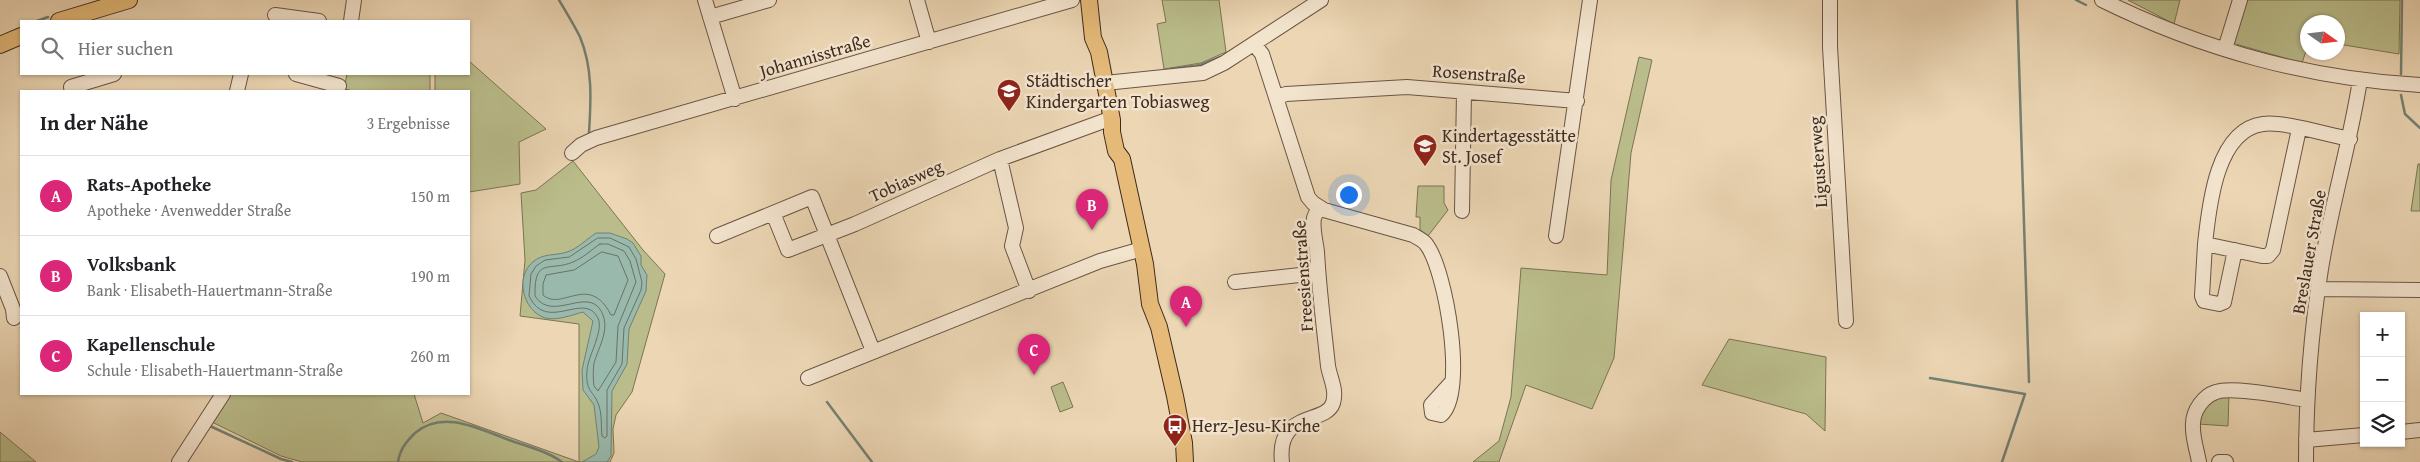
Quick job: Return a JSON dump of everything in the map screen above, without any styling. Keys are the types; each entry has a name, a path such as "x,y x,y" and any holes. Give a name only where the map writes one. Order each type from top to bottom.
{"main road":[{"path":"62,20 129,0"},
{"path":"1089,0 1101,45 1099,52 1116,151 1122,159 1144,257 1148,294 1159,327 1185,458"},
{"path":"0,45 20,36"}],"street":[{"path":"351,20 354,0"},
{"path":"705,0 735,98"},
{"path":"710,17 769,0"},
{"path":"917,0 929,42"},
{"name":"Johannisstraße","path":"572,153 581,145 596,138 1072,0"},
{"path":"1105,83 1202,73 1224,63 1322,0"},
{"path":"1556,236 1577,101 1590,0"},
{"name":"Ligusterweg","path":"1830,0 1830,47 1846,321"},
{"path":"2102,0 2150,23 2225,49 2300,70 2360,80 2420,85"},
{"path":"2225,49 2240,0"},
{"path":"275,15 312,20"},
{"name":"Freesienstraße","path":"1254,44 1262,54 1308,197 1319,208 1314,218 1318,272 1329,369 1334,383 1333,403 1329,411 1298,422 1286,434 1282,445 1282,462"},
{"path":"71,89 111,75"},
{"path":"237,90 241,75"},
{"path":"300,75 339,84"},
{"name":"Breslauer Straße","path":"2306,462 2308,400 2321,269 2350,139 2360,80"},
{"name":"Rosenstraße","path":"1277,97 1286,94 1407,87 1577,101"},
{"path":"1462,211 1464,92"},
{"name":"Tobiasweg","path":"773,213 788,250 827,235 1000,159 1112,119"},
{"path":"2235,250 2224,302 2219,304 2204,300 2202,296 2205,244 2210,204 2220,167 2239,133 2263,124 2350,139"},
{"path":"2205,244 2262,256 2268,256 2273,250 2299,129"},
{"path":"1000,159 1016,228 1012,246 1029,290"},
{"path":"716,236 812,197 873,351"},
{"path":"1319,208 1413,236 1425,242 1432,254 1446,297 1452,327 1451,383"},
{"path":"808,378 1100,261 1144,257"},
{"path":"1235,282 1318,272"},
{"path":"0,276 13,309 12,318"},
{"path":"2319,289 2420,290"},
{"path":"2200,462 2193,431 2194,416 2201,403 2214,392 2230,390 2308,400"},
{"path":"179,462 222,395"},
{"path":"2405,432 2420,430"},
{"path":"2306,440 2360,435"},
{"path":"2219,462 2226,462"}],"green space":[{"path":"1162,0 1219,0 1226,52 1201,63 1164,69 1157,24 1166,22"},
{"path":"2128,0 2180,0 2174,24"},
{"path":"2245,0 2400,0 2399,54 2345,45 2345,15 2300,15 2300,60 2303,60 2302,63 2232,43"},
{"path":"1639,57 1652,60 1631,153 1614,358 1592,409 1526,385 1499,462 1473,462 1499,441 1511,397 1521,268 1607,275 1611,180"},
{"path":"470,62 546,129 519,142 520,184 470,192 470,90 435,90 435,75 470,75"},
{"path":"347,75 430,75 430,90 344,89"},
{"path":"573,161 643,250 665,274 632,392 616,415 613,429 614,453 610,462 579,462 579,324 520,316 525,260 521,193 536,190"},
{"path":"2418,164 2420,164 2420,211 2411,211"},
{"path":"1418,186 1444,186 1444,203 1448,210 1428,236 1420,230 1420,217 1416,217"},
{"path":"1729,339 1826,357 1825,431 1806,414 1702,385"},
{"path":"1063,382 1073,407 1060,412 1051,387"},
{"path":"2229,394 2228,426 2198,424 2208,402"},
{"path":"230,395 414,395 423,423 441,413 579,462 302,462 281,456 212,422"},
{"path":"0,432 36,462 0,462"}],"water":[{"path":"596,233 610,233 633,243 641,256 641,265 647,275 646,291 629,329 627,364 612,391 611,456 607,462 582,462 596,454 599,447 594,405 583,390 582,370 593,321 583,312 555,319 545,318 537,314 527,301 523,284 524,275 528,267 538,258 571,251"}],"waterway":[{"path":"559,0 580,37 587,61 590,97 589,133"},
{"path":"2017,0 2029,382"},
{"path":"2076,0 2086,5"},
{"path":"2401,74 2402,0"},
{"path":"40,20 48,17"},
{"path":"1171,69 1200,65 1220,57"},
{"path":"2401,95 2405,114 2420,128"},
{"path":"1930,378 2025,394"},
{"path":"2002,462 2025,394"},
{"path":"827,402 872,462"},
{"path":"398,462 404,446 415,433 437,422 461,423 543,452 562,462"},
{"path":"210,426 281,459 292,462"}],"place":[{"name":"Städtischer Kindergarten Tobiasweg","path":"1009,112"},
{"name":"Kindertagesstätte St. Josef","path":"1425,167"},
{"name":"Volksbank","path":"1092,230"},
{"name":"Rats-Apotheke","path":"1186,327"},
{"name":"Kapellenschule","path":"1034,375"},
{"name":"Herz-Jesu-Kirche","path":"1175,447"}]}
